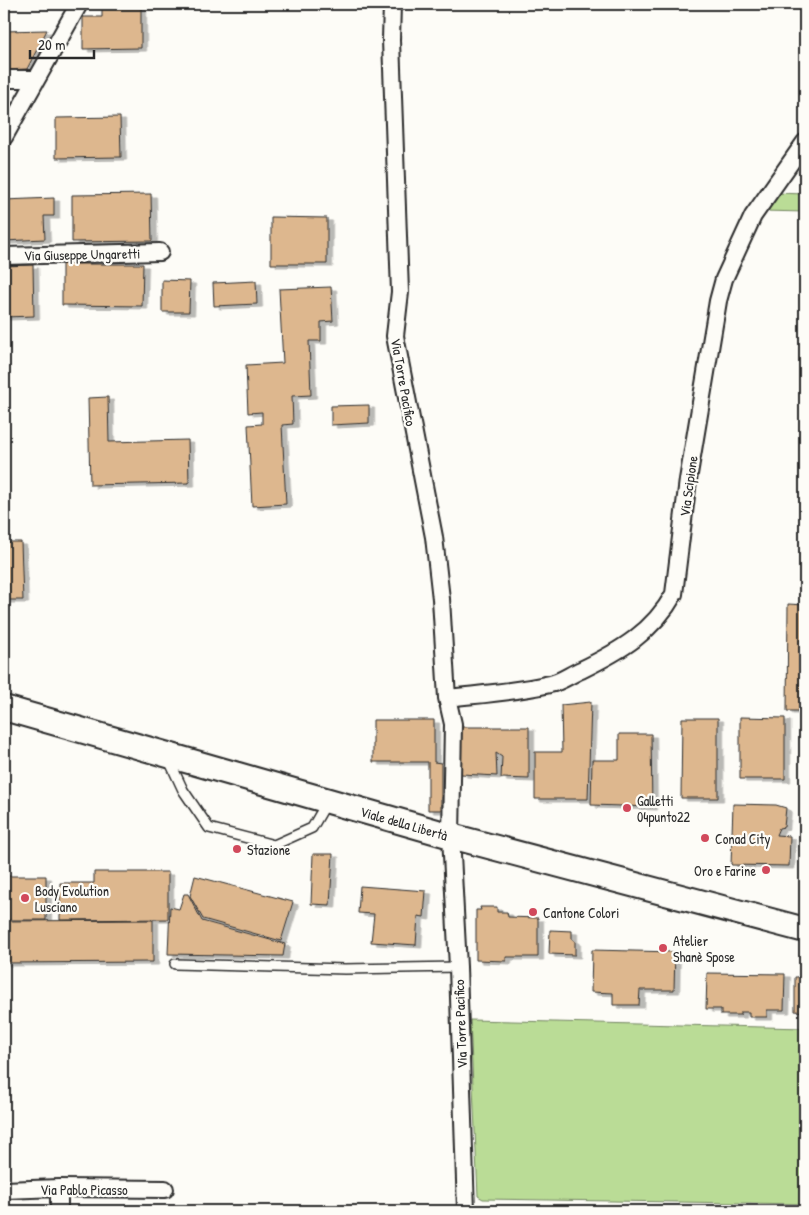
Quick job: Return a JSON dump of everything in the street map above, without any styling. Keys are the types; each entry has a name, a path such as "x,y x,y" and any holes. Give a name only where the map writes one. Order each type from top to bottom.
{"main road":[{"name":"Viale della Libertà","path":"4,708 451,836 805,930"}],"street":[{"path":"4,137 80,4"},
{"name":"Via Torre Pacifico","path":"392,4 400,292 395,336 434,536 441,600 447,698 453,724 451,836 458,967 466,1211"},
{"path":"4,79 36,79"},
{"name":"Via Scipione","path":"447,698 552,684 618,652 652,625 667,606 674,594 688,480 718,301 724,279 753,216 805,142"},
{"name":"Via Giuseppe Ungaretti","path":"4,256 160,252"},
{"path":"59,1211 60,1188"},
{"name":"Via Pablo Picasso","path":"4,1190 60,1188 165,1189"}],"lane":[{"path":"166,755 183,790 209,828 274,845 312,828 328,801"},
{"path":"175,964 345,969 458,967"}],"green space":[{"path":"776,193 805,194 805,212 763,211"},
{"path":"470,1020 805,1028 805,1204 483,1199 478,1196"},
{"path":"41,1207 44,1211 4,1211 4,1209"}],"building":[{"path":"102,4 141,4 141,48 83,49 83,17 102,17"},
{"path":"47,30 27,69 4,70 4,31"},
{"path":"120,117 121,157 56,158 56,118"},
{"path":"151,194 152,241 72,242 72,195"},
{"path":"54,198 54,216 44,216 45,239 4,241 4,200"},
{"path":"271,217 327,218 327,264 271,264"},
{"path":"62,264 143,264 142,306 62,305"},
{"path":"33,265 34,316 4,317 4,266"},
{"path":"162,280 190,281 189,312 162,312"},
{"path":"256,281 257,304 214,306 213,283"},
{"path":"331,287 333,321 321,322 321,341 309,341 311,395 292,396 293,424 282,425 286,504 252,506 248,425 262,424 262,412 248,413 246,365 283,363 279,289"},
{"path":"108,397 109,442 188,440 189,483 90,485 88,398"},
{"path":"369,405 369,423 331,425 331,406"},
{"path":"4,542 21,542 23,600 4,600"},
{"path":"788,604 805,605 805,711 787,711"},
{"path":"591,702 588,799 535,799 535,752 562,752 561,705"},
{"path":"740,717 785,718 785,779 740,779"},
{"path":"682,718 718,718 718,798 681,798"},
{"path":"373,720 434,720 434,762 441,763 441,810 428,810 428,762 373,762"},
{"path":"461,727 529,727 529,779 501,778 502,757 496,753 497,776 461,774"},
{"path":"619,734 651,734 652,807 591,805 592,760 619,760"},
{"path":"733,804 776,805 786,808 784,827 779,828 776,835 790,836 789,866 731,865"},
{"path":"313,854 333,854 330,905 311,904"},
{"path":"94,872 168,872 168,919 60,920 60,883 94,883"},
{"name":"Body Evolution Lusciano","path":"4,876 46,876 46,920 4,920"},
{"path":"195,876 293,902 281,941 203,919 190,896"},
{"path":"360,886 426,891 424,917 418,916 416,945 371,942 374,914 358,913"},
{"path":"184,894 188,894 202,921 285,944 283,956 168,954 170,907 179,909"},
{"path":"480,907 497,907 497,912 507,912 508,917 538,918 538,957 506,957 506,961 476,960 476,910 481,910"},
{"path":"153,920 153,962 4,963 4,921"},
{"path":"550,930 572,931 572,939 575,941 575,955 549,954"},
{"path":"592,950 675,952 674,990 640,990 639,1005 613,1005 613,993 591,992"},
{"path":"707,973 785,974 784,1010 767,1010 767,1017 749,1017 749,1012 741,1012 741,1015 721,1015 721,1009 706,1009"},
{"path":"795,977 805,977 805,1012 795,1011"}],"place":[{"name":"Galletti 04punto22","path":"627,808"},
{"name":"Conad City","path":"705,838"},
{"name":"Stazione","path":"237,849"},
{"name":"Oro e Farine","path":"766,870"},
{"name":"Body Evolution Lusciano","path":"25,898"},
{"name":"Cantone Colori","path":"533,912"},
{"name":"Atelier Shanè Spose","path":"663,948"}]}
